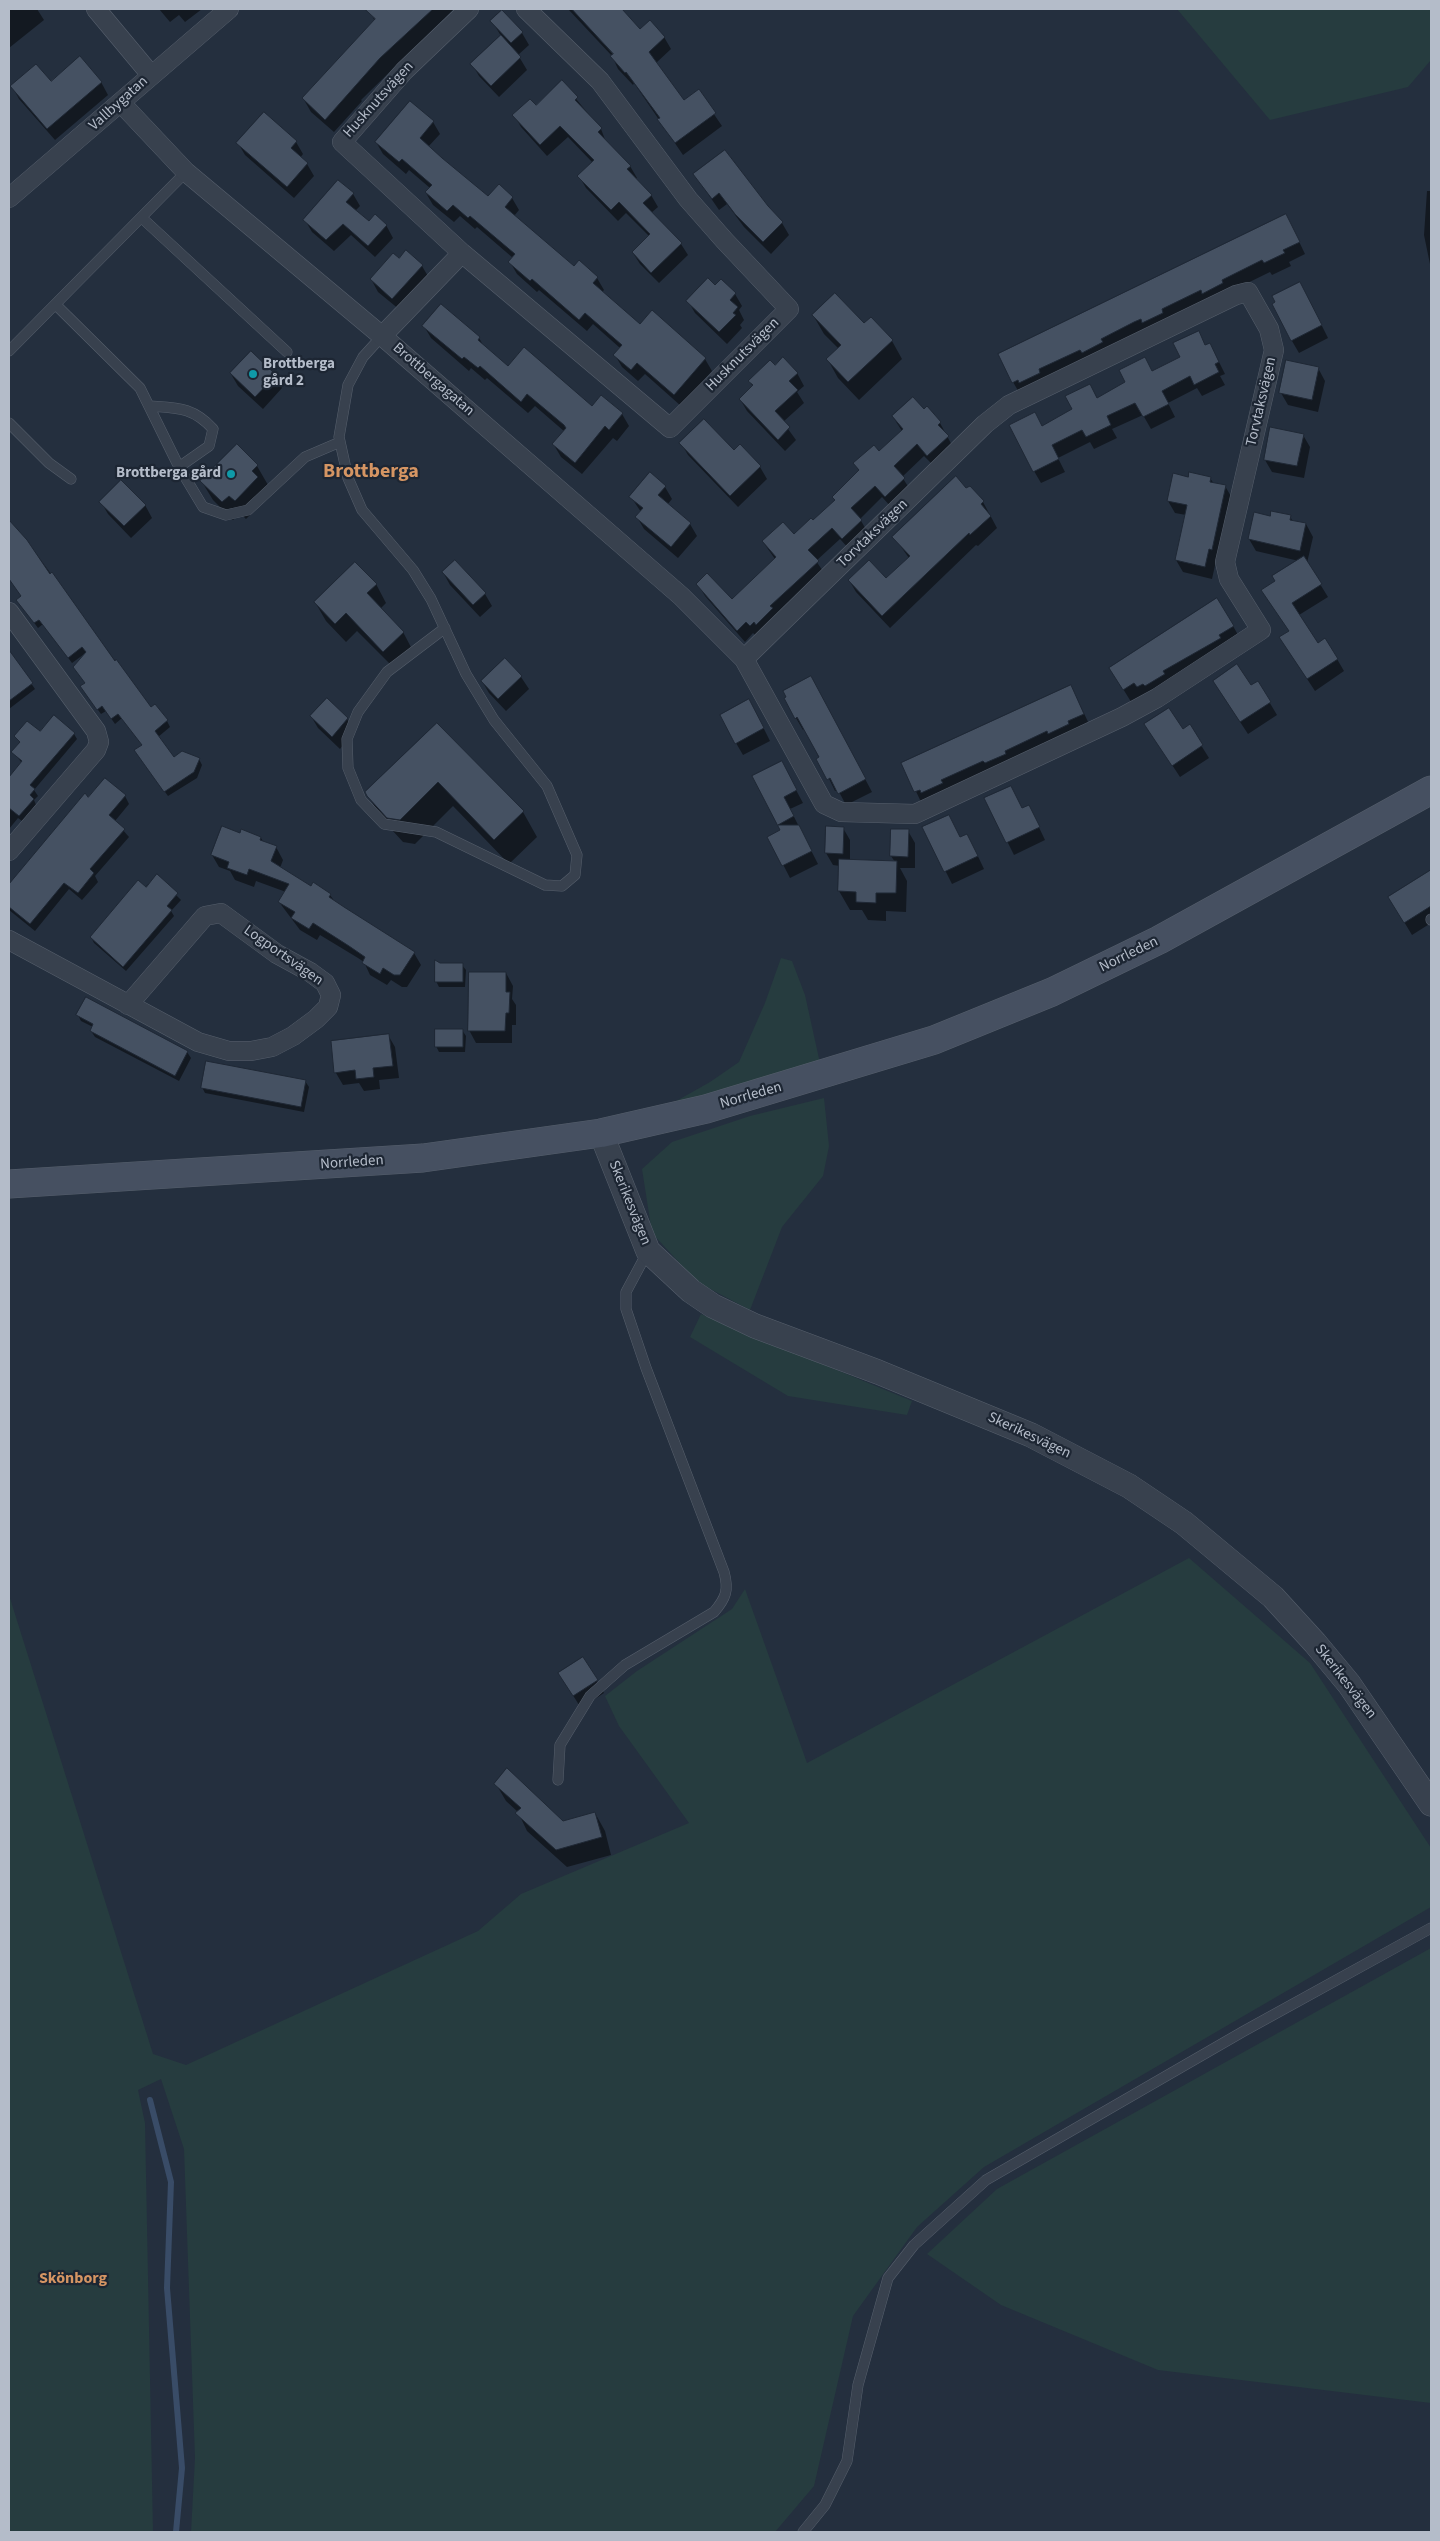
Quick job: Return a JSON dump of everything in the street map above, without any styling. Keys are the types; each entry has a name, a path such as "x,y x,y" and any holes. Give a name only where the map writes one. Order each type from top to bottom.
{"main road":[{"name":"Norrleden","path":"9,1184 422,1158 601,1133 706,1109 924,1043 977,1024 1052,992 1159,940 1431,790"}],"street":[{"path":"96,9 151,75"},
{"name":"Vallbygatan","path":"9,198 229,9"},
{"name":"Husknutsvägen","path":"469,9 404,71 342,142 462,253 670,428 789,309 688,199 600,82 526,9"},
{"name":"Brottbergagatan","path":"121,103 186,172 382,336 681,596 744,659"},
{"path":"382,336 462,253"},
{"name":"Torvtaksvägen","path":"1248,292 1269,329 1274,350 1225,562 1229,579 1261,630 1157,698 1122,717 915,814 841,812 824,804 744,659 985,424 1009,405 1236,295 1248,292"},
{"path":"9,612 96,731 99,742 96,750 9,851"},
{"name":"Logportsvägen","path":"9,940 128,1005 198,1042 229,1051 251,1051 272,1047 292,1036 328,1007 331,995 325,983 310,972 277,954 221,913 212,913 205,916 128,1005"},
{"name":"Skerikesvägen","path":"601,1133 648,1251 691,1291 712,1306 755,1326 878,1372 1031,1435 1130,1486 1184,1523 1273,1596 1315,1643 1349,1684 1431,1804"}],"lane":[{"path":"9,351 186,172"},
{"path":"142,218 287,352"},
{"path":"56,305 140,388 179,467 203,507 226,515 248,510 305,457 340,442"},
{"path":"382,336 363,357 348,385 340,425 340,442 348,478 362,510 413,570 431,599 445,628 466,674 494,720 547,786 577,855 575,875 562,886 546,884 436,832 384,824 361,800 348,768 347,739 358,712 387,672 445,628"},
{"path":"150,406 182,408 201,416 213,429 209,446 179,467"},
{"path":"9,423 49,463 72,480"},
{"path":"558,1780 560,1745 590,1696 625,1665 714,1612 724,1600 728,1587 724,1572 646,1368 626,1309 626,1292 648,1251"},
{"path":"803,2532 825,2505 847,2461 858,2385 888,2278 914,2245 986,2180 1244,2031 1431,1928"}],"green space":[{"path":"1177,9 1431,9 1431,60 1408,87 1270,120"},
{"path":"781,958 792,961 805,995 820,1063 671,1104 710,1082 739,1062 765,1003"},
{"path":"824,1098 829,1146 823,1176 782,1227 750,1310 697,1282 652,1233 642,1169 672,1142 750,1116"},
{"path":"701,1314 912,1401 907,1415 788,1396 690,1337"},
{"path":"1189,1558 1310,1663 1431,1848 1431,1907 984,2167 917,2227 853,2316 814,2486 775,2532 191,2532 195,2458 184,2149 161,2079 138,2090 145,2123 153,2532 9,2532 9,1595 153,2054 186,2065 478,1931 521,1894 689,1823 619,1726 605,1696 637,1671 732,1609 745,1589 807,1763"},
{"path":"1431,1948 1431,2403 1158,2370 1001,2305 927,2254 997,2189"}],"building":[{"path":"365,9 433,9 380,58 325,120 302,98 375,19"},
{"path":"572,9 622,9 640,29 650,20 665,37 649,52 684,100 699,89 716,113 675,143 657,119 660,118 626,72 610,56 613,54"},
{"path":"502,10 523,32 511,43 490,21"},
{"path":"501,35 521,57 491,86 470,64"},
{"path":"80,56 102,82 47,129 10,86 36,64 51,81"},
{"path":"562,80 578,97 575,100 602,128 598,132 631,166 627,169 652,195 643,203 682,243 651,273 632,252 650,234 619,202 611,210 577,176 594,160 560,126 540,145 512,115 530,99 536,105"},
{"path":"410,101 434,121 420,138 442,158 488,196 499,184 513,197 505,207 574,266 579,260 598,277 593,283 640,324 652,310 706,358 674,395 637,363 631,370 613,355 622,345 585,313 579,320 532,279 530,281 508,262 515,254 470,216 468,218 453,205 447,211 425,192 432,185 402,159 399,162 375,142"},
{"path":"264,112 297,141 291,148 308,163 287,187 236,143"},
{"path":"725,150 768,206 783,222 763,242 735,214 719,193 712,199 693,174"},
{"path":"338,180 354,193 346,202 369,221 375,214 387,225 368,246 343,224 326,240 303,220"},
{"path":"1286,214 1300,242 1283,250 1285,253 1264,263 1262,260 1222,280 1223,283 1202,294 1201,290 1162,309 1163,313 1142,323 1141,319 1101,339 1103,342 1082,353 1080,350 1039,369 1040,373 1019,383 1018,380 1012,383 998,354"},
{"path":"406,250 423,265 392,299 370,279 393,253 399,258"},
{"path":"708,278 715,285 721,279 736,293 730,300 738,307 733,313 736,315 719,332 686,301"},
{"path":"1300,282 1322,325 1291,341 1272,304 1275,302 1272,296"},
{"path":"835,293 864,323 871,317 893,340 848,382 826,359 841,345 812,315"},
{"path":"441,304 480,337 478,340 508,366 524,347 592,406 601,395 623,413 609,430 605,426 575,463 552,444 566,428 564,425 527,394 521,402 480,366 478,368 464,357 462,359 422,326"},
{"path":"1199,331 1205,345 1210,343 1219,362 1215,364 1219,372 1194,385 1190,376 1162,391 1169,404 1143,417 1135,403 1107,416 1111,425 1086,437 1082,430 1052,445 1059,459 1033,472 1009,425 1035,412 1042,426 1072,409 1065,396 1090,384 1097,398 1125,382 1119,370 1145,357 1152,371 1180,357 1173,343"},
{"name":"Brottberga gård 2","path":"251,351 276,375 255,397 230,373"},
{"path":"783,357 798,373 789,381 798,390 775,411 790,427 778,440 739,399 753,385 748,381 770,360 775,365"},
{"path":"1286,360 1319,367 1312,400 1279,393"},
{"path":"913,397 924,409 927,406 941,422 938,425 949,436 927,456 917,444 894,466 905,478 885,497 875,486 851,508 862,520 842,539 832,528 808,550 819,561 770,606 773,608 756,625 754,622 750,626 746,622 737,631 696,584 707,573 732,599 776,557 762,541 783,522 794,534 835,500 832,497 859,470 853,463 874,445 879,451 903,429 892,416"},
{"path":"704,419 734,450 740,444 761,466 730,496 679,443"},
{"path":"1270,427 1304,434 1297,466 1264,460"},
{"name":"Brottberga gård","path":"237,444 258,465 252,471 258,477 235,501 229,496 222,502 200,481"},
{"path":"650,472 666,486 658,495 691,523 671,547 635,517 643,508 629,497"},
{"path":"1189,472 1211,477 1210,482 1226,485 1212,550 1209,549 1205,567 1175,560 1187,505 1167,501 1173,473 1188,477"},
{"path":"956,476 966,488 970,486 984,501 981,504 991,516 970,535 969,533 882,616 848,580 869,560 886,578 910,556 892,537"},
{"path":"121,480 146,505 124,526 99,502"},
{"path":"1271,511 1291,515 1290,520 1306,523 1300,551 1248,539 1254,512 1270,516"},
{"path":"9,520 27,540 50,574 52,572 115,661 116,659 151,707 155,704 168,720 155,731 174,757 182,751 200,758 194,772 164,792 134,750 142,745 118,714 111,719 102,706 97,710 80,686 85,683 73,667 86,652 82,647 68,658 39,620 34,623 16,600 21,596 9,579"},
{"path":"1304,556 1322,584 1292,603 1318,643 1325,638 1338,659 1307,679 1279,637 1289,631 1261,590 1275,581 1272,576"},
{"path":"455,560 486,593 473,605 442,572"},
{"path":"355,562 377,584 367,593 404,632 383,652 346,613 335,624 314,602"},
{"path":"1217,598 1234,626 1219,635 1221,638 1163,671 1165,674 1145,686 1143,684 1137,687 1134,683 1123,690 1109,668"},
{"path":"9,650 33,683 9,701"},
{"path":"505,658 522,676 498,699 481,681"},
{"path":"1237,664 1251,685 1258,681 1271,702 1240,722 1213,681"},
{"path":"811,676 866,779 838,794 830,778 827,780 816,759 819,757 784,698 786,697 783,691"},
{"path":"1071,685 1084,714 1068,721 1069,724 1048,734 1047,731 1005,751 1006,754 985,763 983,761 941,780 943,783 921,793 920,790 914,792 901,763"},
{"path":"327,698 348,718 332,737 310,716"},
{"path":"749,699 764,728 735,744 720,715"},
{"path":"1169,708 1183,729 1190,724 1203,745 1172,766 1144,724"},
{"path":"54,715 75,733 30,785 35,789 30,795 34,799 19,816 9,808 9,777 22,761 11,752 20,742 14,736 27,721 40,731"},
{"path":"437,723 524,811 494,840 438,782 400,820 387,818 365,792"},
{"path":"782,761 797,790 784,797 794,816 778,825 799,825 812,851 782,866 767,837 780,830 752,776"},
{"path":"105,778 126,795 109,815 125,829 90,869 94,873 78,893 64,883 30,924 9,907 9,884 85,793 88,797"},
{"path":"1011,786 1022,808 1029,805 1040,827 1006,843 984,798"},
{"path":"949,815 960,837 967,834 978,856 944,872 922,827"},
{"path":"222,826 240,833 241,829 261,837 260,840 277,846 271,861 311,886 313,882 331,894 329,897 415,952 400,975 394,975 383,968 380,974 362,963 365,957 313,923 309,929 291,918 295,912 278,902 289,884 249,869 247,875 227,868 229,862 211,855"},
{"path":"826,826 844,827 843,854 825,853"},
{"path":"891,829 909,829 908,857 890,856"},
{"path":"839,859 897,861 896,893 876,893 876,903 856,902 856,892 838,891"},
{"path":"1431,870 1431,906 1404,923 1388,897"},
{"path":"157,874 178,893 167,906 172,910 123,967 90,937 138,880 146,887"},
{"path":"435,960 440,963 463,963 463,982 435,982"},
{"path":"469,972 506,972 506,992 510,992 509,1013 506,1013 505,1031 468,1031"},
{"path":"86,997 188,1051 175,1076 90,1031 93,1024 76,1015"},
{"path":"435,1029 463,1029 463,1047 435,1047"},
{"path":"389,1034 393,1066 373,1068 374,1077 356,1079 355,1070 334,1073 331,1041"},
{"path":"206,1061 306,1080 301,1107 201,1088"},
{"path":"583,1657 598,1680 573,1696 558,1673"},
{"path":"507,1768 563,1821 595,1812 602,1837 556,1850 515,1813 521,1808 494,1784"}],"waterway":[{"path":"150,2100 171,2182 167,2288 182,2468 176,2532"}],"place":[{"name":"Brottberga gård 2","path":"253,374"},
{"name":"Brottberga gård","path":"231,474"}],"district":[{"name":"Brottberga","path":"371,473"},
{"name":"Skönborg","path":"73,2279"}]}
